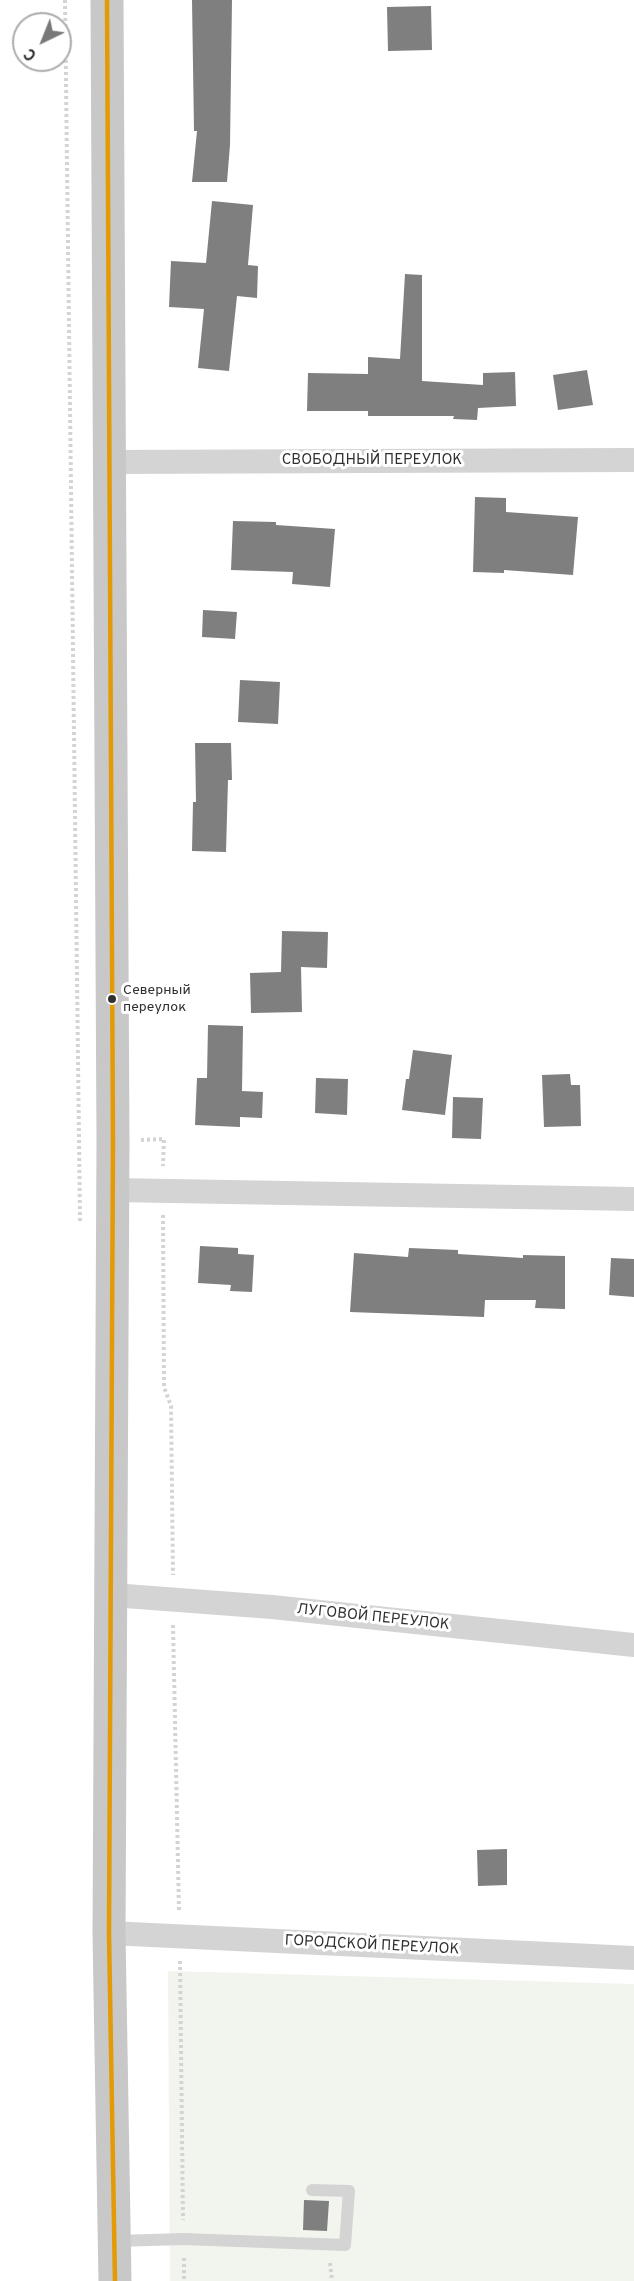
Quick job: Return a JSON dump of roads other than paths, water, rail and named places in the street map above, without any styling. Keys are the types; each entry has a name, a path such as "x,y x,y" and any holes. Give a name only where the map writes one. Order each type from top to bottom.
{"main road":[{"path":"107,0 113,1190 109,1933 115,2281"}],"street":[{"name":"СВОБОДНЫЙ ПЕРЕУЛОК","path":"111,462 634,460"},
{"path":"113,1190 634,1199"},
{"name":"ЛУГОВОЙ ПЕРЕУЛОК","path":"112,1596 272,1607 634,1645"},
{"name":"ГОРОДСКОЙ ПЕРЕУЛОК","path":"109,1933 634,1958"}],"lane":[{"path":"115,2241 184,2238 345,2245 349,2191 312,2190"}],"place":[{"name":"Северный переулок","path":"112,999"}]}
